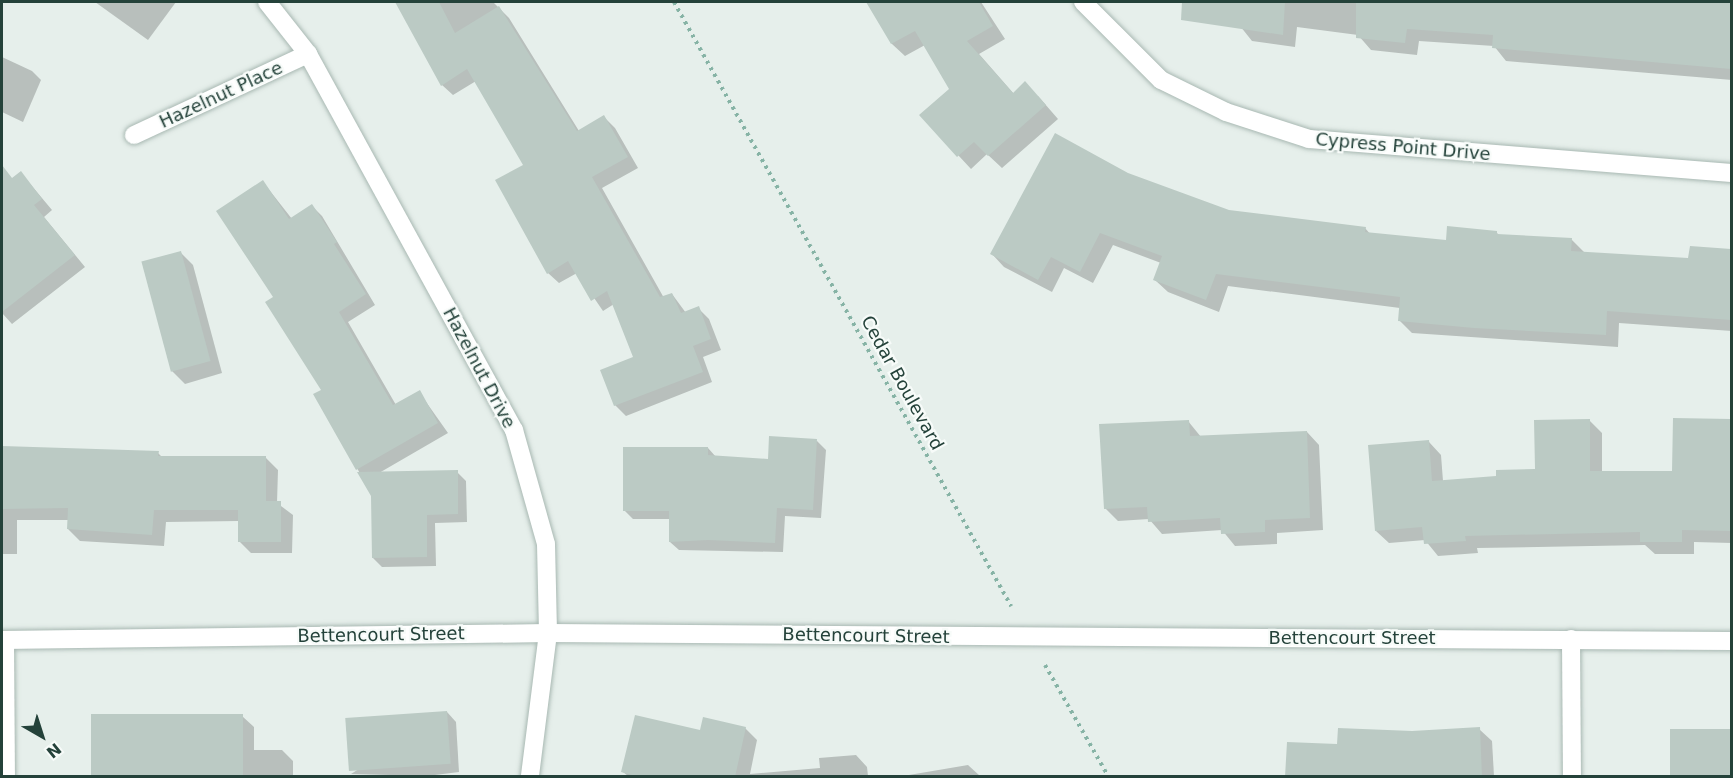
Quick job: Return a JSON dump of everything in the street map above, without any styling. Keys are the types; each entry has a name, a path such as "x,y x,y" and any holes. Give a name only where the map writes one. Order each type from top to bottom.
{"street":[{"name":"Hazelnut Drive","path":"267,2 308,54 514,430 546,544 548,633 530,777"},
{"name":"Cypress Point Drive","path":"1083,2 1161,80 1226,112 1308,139 1731,173"},
{"name":"Hazelnut Place","path":"134,135 308,54"},
{"name":"Bettencourt Street","path":"3,640 548,633 1731,641"},
{"path":"1571,639 1572,777"},
{"path":"3,640 6,777"}],"path":[{"name":"Cedar Boulevard","path":"674,2 1108,777"}],"building":[{"path":"395,2 439,2 455,33 499,6 577,131 604,115 628,157 592,177 660,297 672,293 681,313 699,306 711,339 693,346 703,372 614,406 600,370 633,357 607,291 591,301 568,261 547,274 495,180 523,165 467,69 441,86"},
{"path":"866,2 979,2 993,26 967,41 1013,93 1025,81 1046,105 988,156 974,142 957,157 919,115 949,89 915,31 891,44"},
{"path":"1182,2 1285,2 1283,35 1181,20"},
{"path":"1356,2 1731,2 1731,69 1492,48 1493,35 1407,29 1405,43 1356,38"},
{"path":"1055,133 1128,173 1229,210 1366,227 1365,232 1446,240 1447,226 1497,231 1497,234 1572,238 1571,251 1688,258 1690,246 1731,249 1731,320 1607,311 1606,335 1474,328 1398,321 1400,297 1216,274 1206,300 1153,280 1162,256 1100,233 1080,272 1051,257 1038,280 990,254"},
{"path":"2,165 12,178 21,171 42,199 34,205 75,255 2,312"},
{"path":"263,180 289,219 312,204 337,242 334,244 366,294 339,312 393,405 420,390 438,423 356,470 313,394 321,390 265,302 273,297 216,211"},
{"path":"181,251 211,361 171,372 141,262"},
{"path":"1673,418 1731,419 1730,531 1682,530 1682,542 1640,542 1640,532 1465,536 1466,541 1424,544 1422,527 1375,531 1368,445 1429,440 1432,481 1496,476 1496,470 1535,469 1534,420 1590,419 1590,471 1672,471"},
{"path":"1189,420 1190,436 1307,431 1310,518 1265,520 1265,532 1221,534 1220,518 1148,522 1147,507 1104,509 1099,424"},
{"path":"769,436 817,439 813,510 777,508 775,543 708,540 669,542 669,511 623,511 623,447 708,447 708,455 768,459"},
{"path":"2,446 159,451 158,456 266,456 266,501 281,501 281,542 238,542 238,510 154,510 152,535 67,529 68,508 2,509"},
{"path":"458,470 458,514 427,515 427,557 372,558 371,496 357,472"},
{"path":"447,711 451,764 349,771 345,718"},
{"path":"91,714 243,714 243,776 91,776"},
{"path":"635,715 700,730 703,717 746,727 735,777 639,777 621,772"},
{"path":"1480,727 1482,777 1285,777 1287,742 1337,744 1338,728 1412,731"},
{"path":"1670,729 1731,729 1731,776 1670,776"}]}
